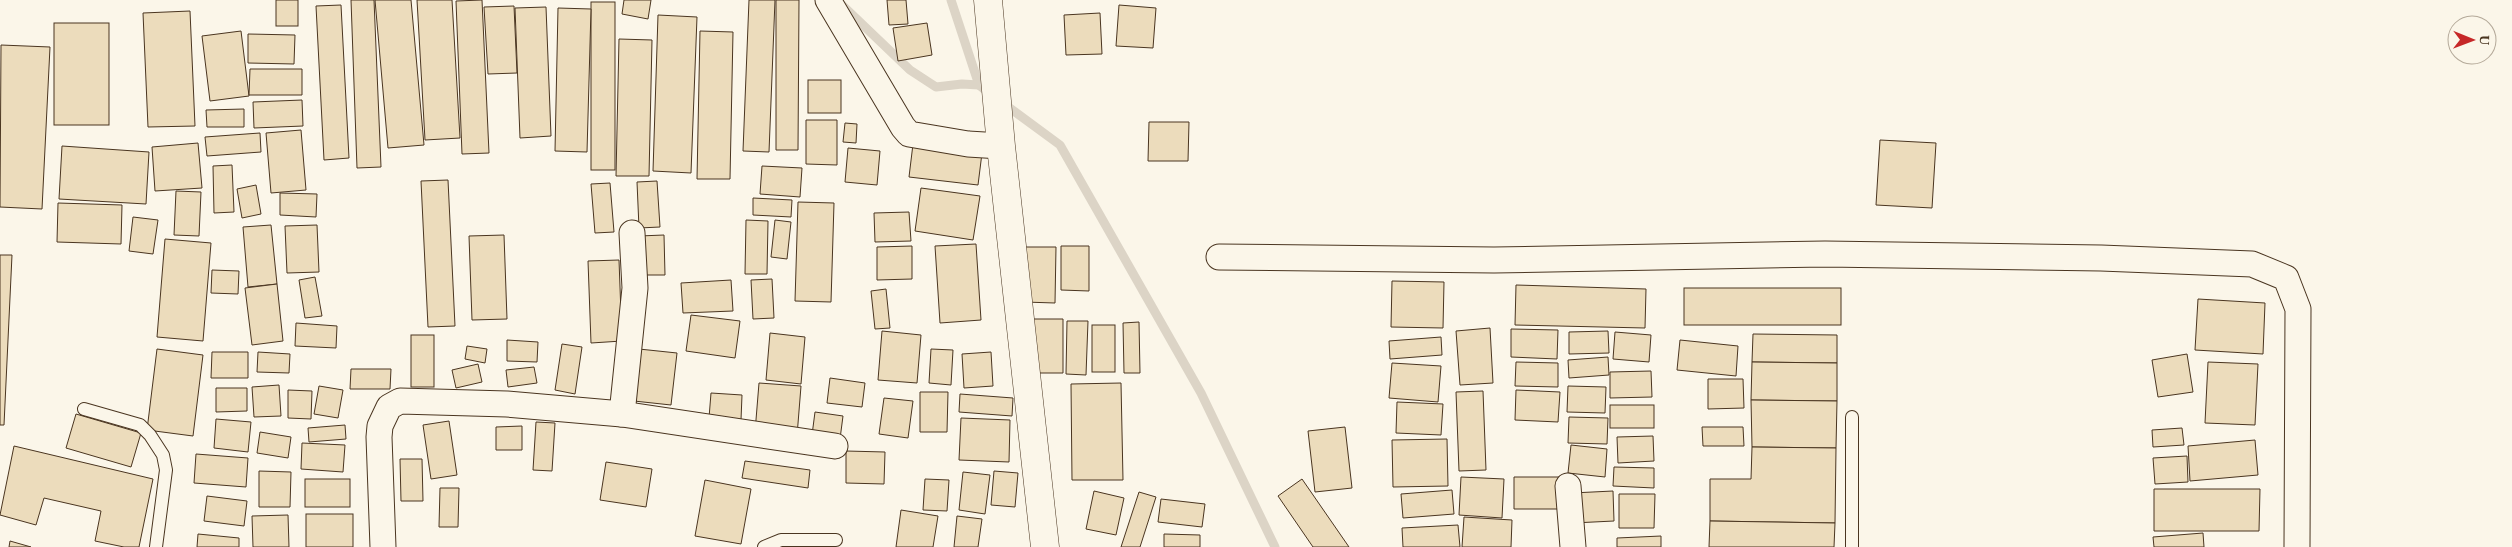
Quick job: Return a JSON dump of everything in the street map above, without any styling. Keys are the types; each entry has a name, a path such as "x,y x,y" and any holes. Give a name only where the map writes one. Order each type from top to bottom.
{"street":[{"path":"828,0 903,127 909,134 968,144 1001,146"},
{"path":"988,0 1001,146 1045,547"},
{"path":"622,414 635,288 632,233"},
{"path":"1219,257 1494,260 1825,254 2101,258 2252,264 2286,278 2298,310 2297,547"},
{"path":"383,547 380,426 389,407 400,401 507,404 622,414 835,446"},
{"path":"1568,486 1573,547"}],"lane":[{"path":"84,409 140,425 150,435 164,455 166,470 156,547"},
{"path":"1852,417 1852,547"},
{"path":"764,547 780,540 836,540"}],"building":[{"path":"276,0 298,0 298,26 276,26"},
{"path":"351,0 374,0 381,167 357,168"},
{"path":"375,0 411,0 424,145 388,148"},
{"path":"417,0 452,0 460,138 425,140"},
{"path":"482,0 489,153 462,154 456,1"},
{"path":"624,0 651,0 648,19 622,14"},
{"path":"749,0 775,0 769,152 743,151"},
{"path":"776,0 799,0 798,150 776,150"},
{"path":"887,0 906,0 908,24 889,25"},
{"path":"591,2 615,2 615,170 591,170"},
{"path":"341,5 349,158 324,160 316,6"},
{"path":"1119,5 1156,8 1153,48 1116,46"},
{"path":"514,6 517,73 488,74 484,7"},
{"path":"546,7 551,136 520,138 515,8"},
{"path":"558,8 591,9 587,152 555,151"},
{"path":"190,11 195,126 148,127 143,13"},
{"path":"1100,13 1102,54 1066,55 1064,15"},
{"path":"658,15 697,17 691,173 653,171"},
{"path":"54,23 109,23 109,125 54,125"},
{"path":"927,23 932,55 898,61 893,28"},
{"path":"241,31 249,96 210,101 202,36"},
{"path":"700,31 733,32 730,179 697,179"},
{"path":"248,34 295,35 294,64 248,63"},
{"path":"619,39 652,40 649,176 616,176"},
{"path":"1,45 50,47 42,209 0,207"},
{"path":"250,69 302,69 302,95 249,95"},
{"path":"808,80 841,80 841,113 808,113"},
{"path":"302,100 303,126 254,128 253,102"},
{"path":"244,109 244,127 207,127 206,110"},
{"path":"806,120 837,120 837,165 806,164"},
{"path":"1149,122 1189,122 1188,161 1148,161"},
{"path":"845,123 857,124 856,143 843,142"},
{"path":"301,130 306,190 271,193 266,133"},
{"path":"260,133 261,152 207,156 205,137"},
{"path":"1880,140 1936,143 1932,208 1876,205"},
{"path":"198,143 202,188 155,191 152,147"},
{"path":"913,144 982,153 978,185 909,177"},
{"path":"62,146 149,152 146,204 59,199"},
{"path":"848,148 880,151 877,185 845,182"},
{"path":"232,165 234,212 214,213 213,166"},
{"path":"762,166 802,168 800,197 760,194"},
{"path":"448,180 455,326 428,327 421,181"},
{"path":"657,181 660,227 639,228 637,182"},
{"path":"610,183 614,232 595,233 591,184"},
{"path":"256,185 261,214 242,218 237,189"},
{"path":"921,188 980,196 973,240 915,231"},
{"path":"176,191 201,192 199,236 174,235"},
{"path":"280,193 317,194 316,217 280,215"},
{"path":"753,198 792,200 791,217 753,215"},
{"path":"798,202 834,203 831,302 795,301"},
{"path":"58,203 122,205 121,244 57,242"},
{"path":"909,212 911,241 875,242 874,213"},
{"path":"133,217 158,220 153,254 129,251"},
{"path":"746,220 768,221 767,274 745,274"},
{"path":"775,220 791,222 787,259 771,257"},
{"path":"271,225 277,284 248,287 243,227"},
{"path":"317,225 319,272 287,273 285,226"},
{"path":"504,235 507,319 472,320 469,236"},
{"path":"664,235 665,275 641,275 639,236"},
{"path":"165,239 211,243 203,341 157,337"},
{"path":"976,244 981,320 940,323 935,246"},
{"path":"912,246 912,279 877,280 877,247"},
{"path":"1061,246 1089,246 1089,291 1061,290"},
{"path":"1025,247 1056,247 1055,303 1024,302"},
{"path":"0,255 12,255 4,425 0,425"},
{"path":"619,260 622,341 591,343 588,261"},
{"path":"212,270 239,271 238,294 211,293"},
{"path":"315,277 322,316 305,318 299,280"},
{"path":"772,279 774,318 753,319 751,280"},
{"path":"731,280 733,311 683,313 681,283"},
{"path":"1392,281 1444,282 1443,328 1391,327"},
{"path":"277,284 283,341 252,345 245,288"},
{"path":"1516,285 1646,289 1645,328 1515,325"},
{"path":"1684,288 1841,288 1841,325 1684,325"},
{"path":"886,289 890,328 875,329 871,291"},
{"path":"2198,299 2265,303 2263,354 2195,350"},
{"path":"691,315 740,321 735,358 686,351"},
{"path":"1030,319 1063,319 1063,373 1029,373"},
{"path":"1067,321 1088,321 1086,375 1066,374"},
{"path":"1139,322 1140,373 1124,373 1123,323"},
{"path":"296,323 337,326 336,348 295,346"},
{"path":"1092,325 1115,325 1115,372 1092,372"},
{"path":"1490,328 1493,383 1460,385 1456,331"},
{"path":"1511,329 1558,330 1557,359 1511,357"},
{"path":"882,331 921,335 917,383 878,380"},
{"path":"1608,331 1609,353 1569,354 1569,332"},
{"path":"1615,332 1651,335 1649,362 1613,359"},
{"path":"770,333 805,337 801,384 766,380"},
{"path":"1753,334 1837,335 1837,363 1752,362"},
{"path":"411,335 434,335 434,387 411,387"},
{"path":"1441,337 1442,355 1390,359 1389,341"},
{"path":"507,340 538,342 537,362 507,361"},
{"path":"1680,340 1738,346 1736,376 1677,370"},
{"path":"562,344 582,347 575,394 555,390"},
{"path":"467,346 487,349 485,363 465,359"},
{"path":"157,349 203,355 193,436 147,430"},
{"path":"639,349 677,353 671,405 634,401"},
{"path":"931,349 953,350 951,385 929,383"},
{"path":"212,352 248,352 248,378 211,378"},
{"path":"258,352 290,354 289,373 257,372"},
{"path":"991,352 993,386 964,388 962,354"},
{"path":"2187,354 2193,392 2158,397 2152,360"},
{"path":"1608,357 1609,375 1569,378 1568,360"},
{"path":"1516,362 1558,363 1558,387 1515,386"},
{"path":"1752,362 1837,363 1837,401 1751,400"},
{"path":"2208,362 2258,364 2255,425 2205,423"},
{"path":"1392,363 1441,366 1438,402 1389,398"},
{"path":"478,364 482,382 456,388 452,370"},
{"path":"534,367 537,383 508,387 506,370"},
{"path":"351,369 391,369 390,389 350,389"},
{"path":"1651,371 1652,397 1610,398 1610,372"},
{"path":"830,378 865,383 862,407 827,403"},
{"path":"1708,379 1743,379 1744,408 1708,409"},
{"path":"759,383 801,386 797,436 755,432"},
{"path":"1121,383 1123,480 1072,480 1071,384"},
{"path":"279,385 281,416 254,417 252,387"},
{"path":"319,386 343,390 338,418 314,414"},
{"path":"1568,386 1606,387 1605,413 1567,412"},
{"path":"216,388 247,388 247,411 216,412"},
{"path":"288,390 312,391 311,419 288,418"},
{"path":"1516,390 1560,392 1558,422 1515,420"},
{"path":"1483,391 1486,470 1459,471 1456,392"},
{"path":"920,392 948,392 947,432 920,432"},
{"path":"711,393 742,395 741,420 709,418"},
{"path":"960,394 1013,398 1012,416 959,412"},
{"path":"884,398 913,401 908,438 879,434"},
{"path":"1751,400 1837,401 1836,448 1752,447"},
{"path":"1397,402 1443,404 1441,435 1396,433"},
{"path":"1610,405 1654,405 1654,428 1610,428"},
{"path":"815,412 843,416 840,439 812,435"},
{"path":"76,414 141,433 131,467 66,448"},
{"path":"1569,417 1608,418 1607,444 1568,443"},
{"path":"961,418 1010,420 1009,462 959,460"},
{"path":"216,419 251,422 248,452 214,448"},
{"path":"449,421 457,475 431,479 423,425"},
{"path":"536,422 555,423 552,471 533,470"},
{"path":"345,425 346,439 309,442 308,428"},
{"path":"522,426 522,450 496,450 496,427"},
{"path":"1345,427 1352,488 1315,492 1308,431"},
{"path":"1702,427 1743,427 1744,446 1703,446"},
{"path":"2182,428 2184,445 2153,447 2152,430"},
{"path":"260,432 291,437 288,458 257,453"},
{"path":"1653,436 1654,461 1618,463 1617,437"},
{"path":"1447,439 1448,486 1393,487 1392,440"},
{"path":"2255,440 2258,475 2190,481 2188,446"},
{"path":"302,443 345,445 343,472 301,469"},
{"path":"1571,445 1607,449 1605,477 1568,473"},
{"path":"14,446 153,479 139,547 124,547 95,541 101,511 44,498 36,525 0,515"},
{"path":"1752,447 1836,448 1835,523 1710,521 1710,479 1751,479"},
{"path":"846,451 885,452 884,484 846,483"},
{"path":"196,454 248,458 246,487 194,483"},
{"path":"2187,456 2188,482 2155,484 2153,458"},
{"path":"400,459 422,459 423,501 401,501"},
{"path":"745,461 810,470 808,488 742,478"},
{"path":"606,462 652,469 646,507 600,500"},
{"path":"1614,467 1654,468 1654,488 1613,486"},
{"path":"259,471 291,472 290,507 259,507"},
{"path":"994,471 1018,473 1015,507 991,505"},
{"path":"963,472 990,475 985,514 959,510"},
{"path":"1461,477 1504,479 1502,518 1459,515"},
{"path":"1514,477 1559,477 1560,509 1514,509"},
{"path":"305,479 350,479 350,507 305,507"},
{"path":"925,479 949,480 947,511 923,510"},
{"path":"1302,479 1349,547 1313,547 1278,496"},
{"path":"705,480 751,489 741,544 695,536"},
{"path":"440,488 459,488 458,527 439,527"},
{"path":"2154,489 2260,489 2259,531 2154,531"},
{"path":"1452,490 1454,514 1403,518 1401,494"},
{"path":"1094,491 1124,498 1116,535 1086,529"},
{"path":"1613,491 1614,521 1573,523 1572,493"},
{"path":"1139,492 1156,497 1140,547 1121,547"},
{"path":"1619,494 1655,494 1654,528 1619,528"},
{"path":"207,496 247,501 244,526 204,521"},
{"path":"1161,499 1205,504 1202,527 1158,522"},
{"path":"901,510 938,516 933,547 896,547"},
{"path":"306,514 353,514 353,547 306,547"},
{"path":"288,515 289,547 253,547 252,516"},
{"path":"957,516 982,519 978,547 954,547"},
{"path":"1464,517 1512,520 1511,547 1462,547"},
{"path":"1710,521 1835,523 1834,547 1709,547"},
{"path":"1458,525 1460,547 1403,547 1402,528"},
{"path":"2203,533 2204,547 2154,547 2153,537"},
{"path":"198,534 239,538 239,547 197,547"},
{"path":"1164,534 1200,535 1200,547 1164,547"},
{"path":"1661,536 1661,547 1617,547 1617,538"},
{"path":"10,541 31,547 9,547"}],"waterway":[{"path":"951,0 979,85 990,94"},
{"path":"841,4 910,70 936,87 962,84 979,85"},
{"path":"1003,103 1060,145 1201,393 1275,547"}]}
